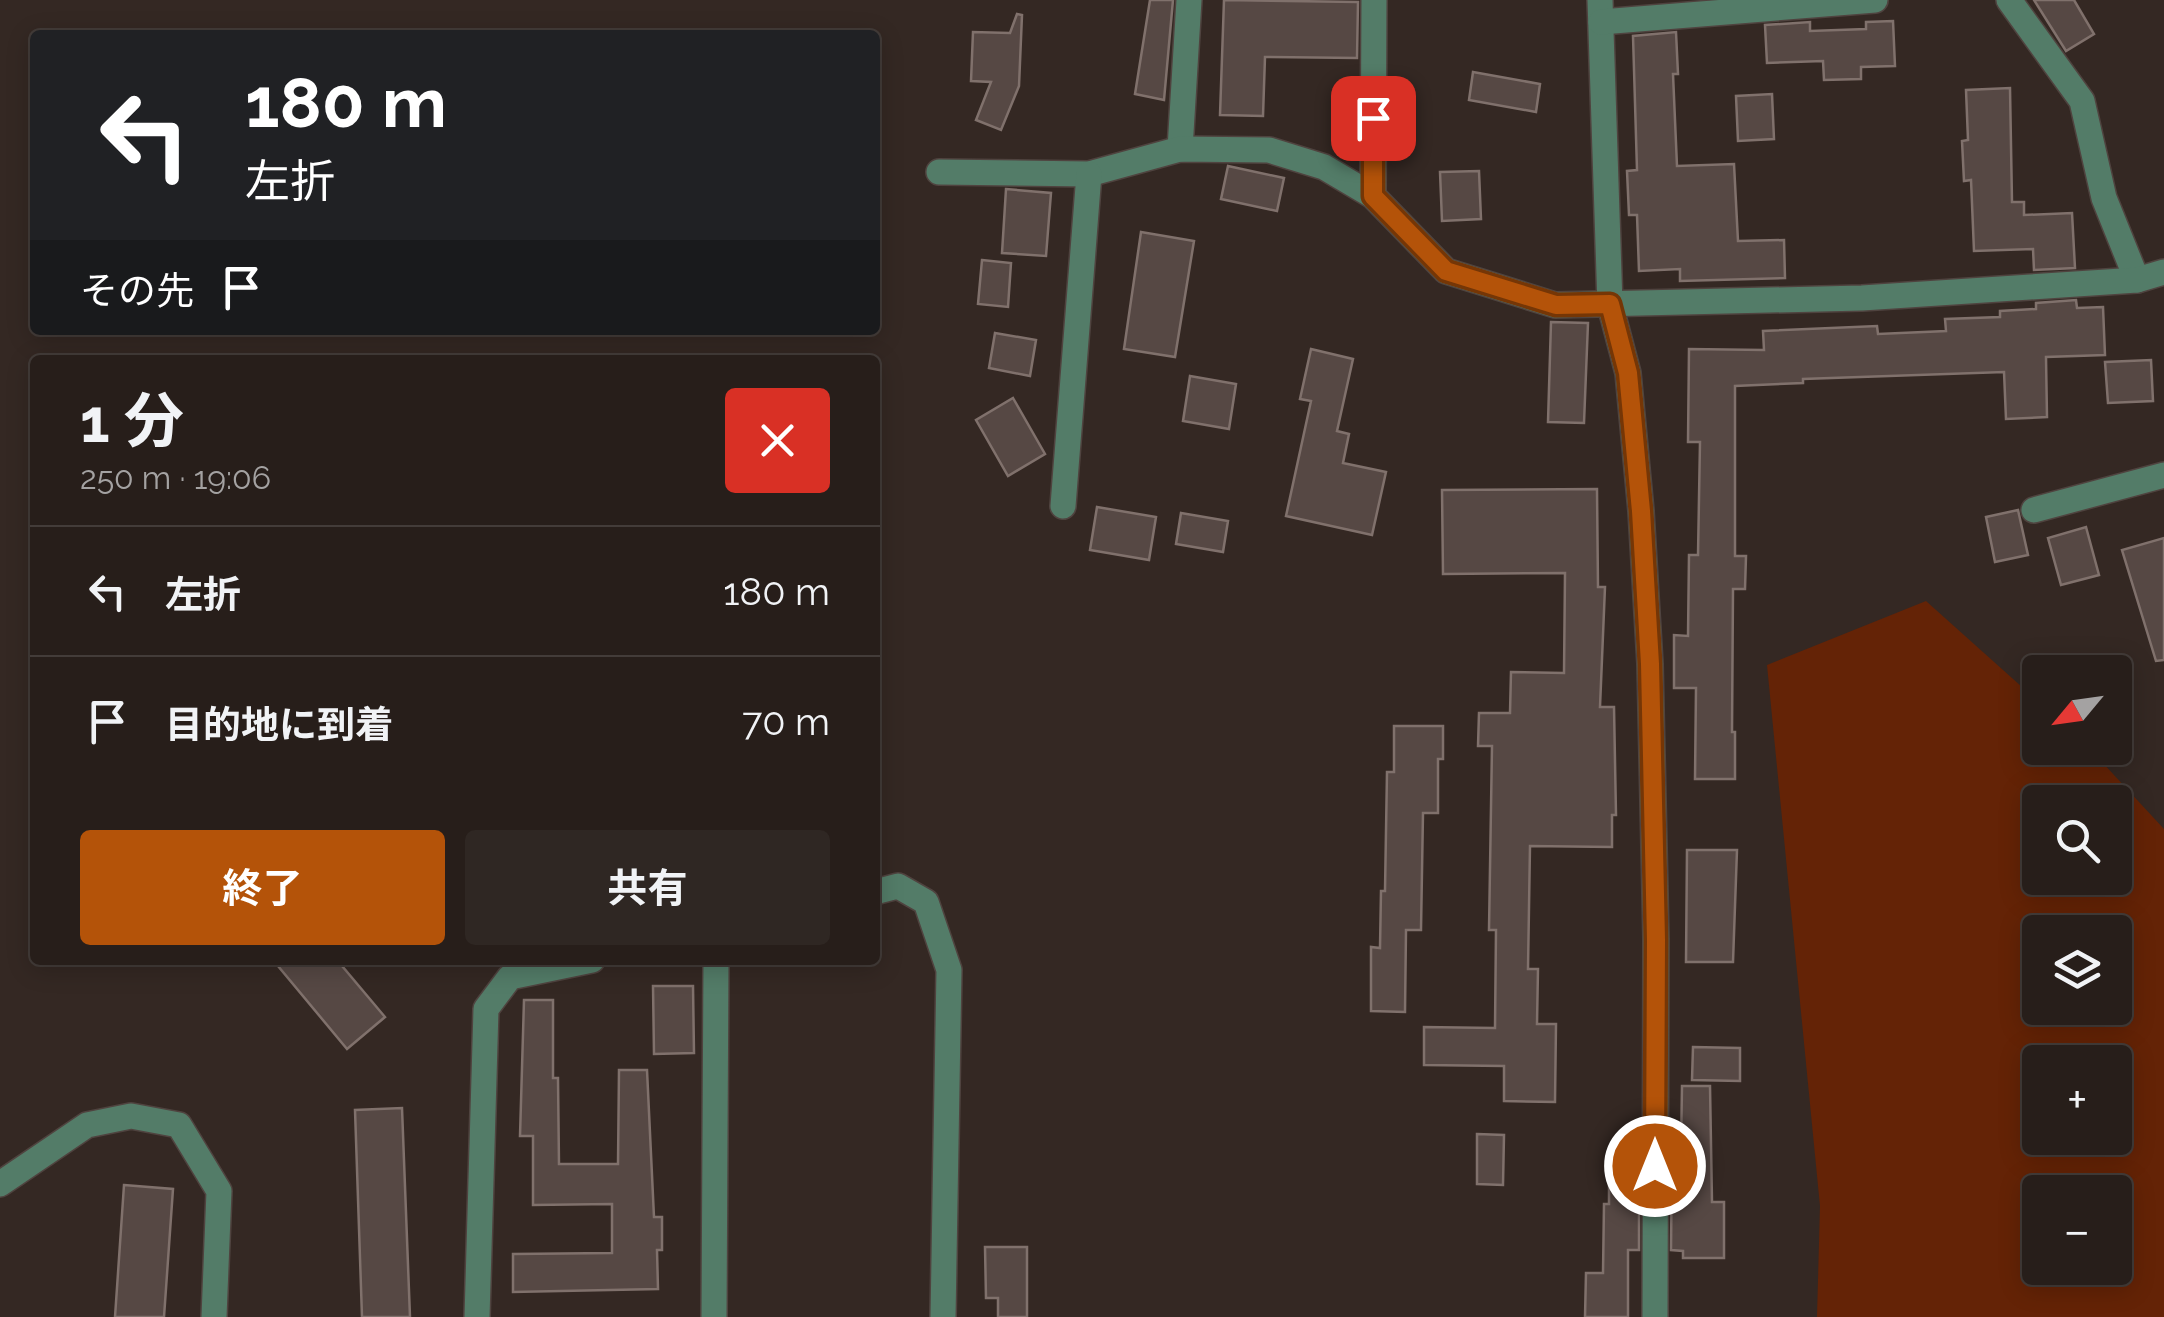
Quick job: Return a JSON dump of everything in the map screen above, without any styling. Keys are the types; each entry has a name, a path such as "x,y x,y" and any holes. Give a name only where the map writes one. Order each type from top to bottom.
{"street":[{"path":"1180,149 1188,0"},
{"path":"1373,196 1374,0"},
{"path":"1654,1317 1656,940 1650,664 1628,373 1610,304 1600,11 1875,0"},
{"path":"2009,0 2082,102 2104,198 2137,280"},
{"path":"940,172 1088,174 1180,149 1269,150 1324,167 1373,196 1446,271 1556,305 1862,298 2137,280 2164,272"},
{"path":"1063,506 1088,174"},
{"path":"2034,510 2164,474"},
{"path":"880,891 898,886 926,902 949,970 943,1317"},
{"path":"476,1317 486,1008 510,977 568,965"},
{"path":"714,1317 716,965"},
{"path":"0,1184 87,1125 131,1116 179,1125 220,1191 214,1317"}],"shaded area":[{"path":"1926,601 2022,687 2022,765 2105,765 2123,785 2022,785 2022,895 2132,895 2132,794 2164,829 2164,1317 1817,1317 1820,1206 1767,665"}],"building":[{"path":"1150,0 1173,0 1164,100 1135,94"},
{"path":"1224,0 1358,2 1357,58 1265,57 1263,116 1220,115"},
{"path":"2034,0 2074,0 2094,34 2066,51"},
{"path":"1017,14 1022,15 1019,86 1001,130 976,120 991,82 971,81 973,32 1010,33"},
{"path":"1893,21 1895,66 1861,67 1861,79 1824,80 1823,61 1767,63 1765,25 1810,22 1810,31 1866,29 1866,22"},
{"path":"1676,32 1678,74 1673,74 1677,166 1734,164 1738,241 1784,240 1785,278 1680,281 1680,269 1639,271 1637,215 1629,215 1627,171 1637,170 1633,36"},
{"path":"1473,72 1540,84 1536,112 1469,100"},
{"path":"2010,88 2012,202 2024,202 2024,215 2072,213 2075,268 2034,270 2033,249 1974,251 1971,180 1964,181 1962,141 1968,140 1966,90"},
{"path":"1772,94 1774,139 1738,141 1736,96"},
{"path":"1228,166 1284,178 1277,211 1221,199"},
{"path":"1479,171 1481,219 1442,221 1440,172"},
{"path":"1006,189 1051,193 1046,256 1002,253"},
{"path":"1141,232 1194,241 1175,357 1124,349"},
{"path":"982,260 1011,263 1008,307 978,304"},
{"path":"2076,300 2077,308 2103,307 2105,355 2046,357 2047,417 2006,419 2004,372 1803,379 1803,383 1735,386 1735,556 1746,556 1745,589 1733,589 1735,779 1695,779 1696,688 1674,688 1674,635 1688,636 1689,555 1698,555 1700,442 1688,442 1689,349 1764,350 1763,331 1877,326 1878,334 1946,331 1945,319 2000,317 2000,311 2036,309 2036,303"},
{"path":"1551,322 1588,323 1584,423 1548,422"},
{"path":"995,333 1036,340 1030,376 989,368"},
{"path":"1311,349 1353,359 1337,431 1349,434 1343,463 1386,472 1372,535 1286,516 1311,401 1300,399"},
{"path":"2151,360 2153,401 2108,403 2105,362"},
{"path":"1190,376 1236,384 1229,429 1183,421"},
{"path":"1013,398 1045,454 1008,476 976,420"},
{"path":"1597,489 1598,587 1605,587 1600,707 1614,707 1616,815 1612,815 1612,847 1530,846 1528,969 1538,969 1537,1024 1556,1024 1555,1102 1504,1101 1504,1066 1424,1065 1424,1027 1495,1028 1496,930 1489,930 1492,746 1478,746 1479,713 1510,713 1511,672 1564,673 1565,573 1443,574 1442,490"},
{"path":"1097,507 1156,517 1149,560 1090,550"},
{"path":"2018,510 2028,555 1995,562 1986,517"},
{"path":"1181,513 1228,521 1223,552 1176,544"},
{"path":"2086,527 2099,575 2061,585 2048,538"},
{"path":"2164,538 2164,660 2156,661 2122,550"},
{"path":"1394,726 1443,726 1443,759 1438,759 1438,813 1423,813 1421,930 1406,930 1405,1012 1371,1011 1371,947 1380,948 1387,772 1394,772"},
{"path":"1687,850 1737,850 1733,962 1686,962"},
{"path":"277,965 341,965 385,1017 347,1049"},
{"path":"653,986 693,986 694,1053 654,1054"},
{"path":"524,1000 553,1000 559,1164 618,1164 619,1070 647,1070 654,1217 662,1217 662,1250 657,1250 658,1289 513,1292 513,1254 612,1253 612,1204 533,1205 533,1136 520,1136"},
{"path":"1693,1047 1740,1048 1740,1081 1692,1080"},
{"path":"1682,1086 1710,1086 1712,1202 1724,1202 1724,1258 1683,1258 1683,1251 1671,1250 1672,1149 1681,1149"},
{"path":"402,1108 410,1317 362,1317 355,1110"},
{"path":"1477,1134 1504,1135 1503,1185 1477,1184"},
{"path":"1609,1148 1639,1148 1639,1250 1628,1250 1628,1317 1585,1317 1586,1273 1603,1273"},
{"path":"124,1185 173,1189 164,1317 115,1317"},
{"path":"985,1247 1027,1247 1027,1317 998,1317 998,1298 986,1298"}],"route":[{"path":"1373,118 1373,196 1446,271 1556,305 1610,304 1628,373 1650,664 1656,940 1655,1166"}]}
